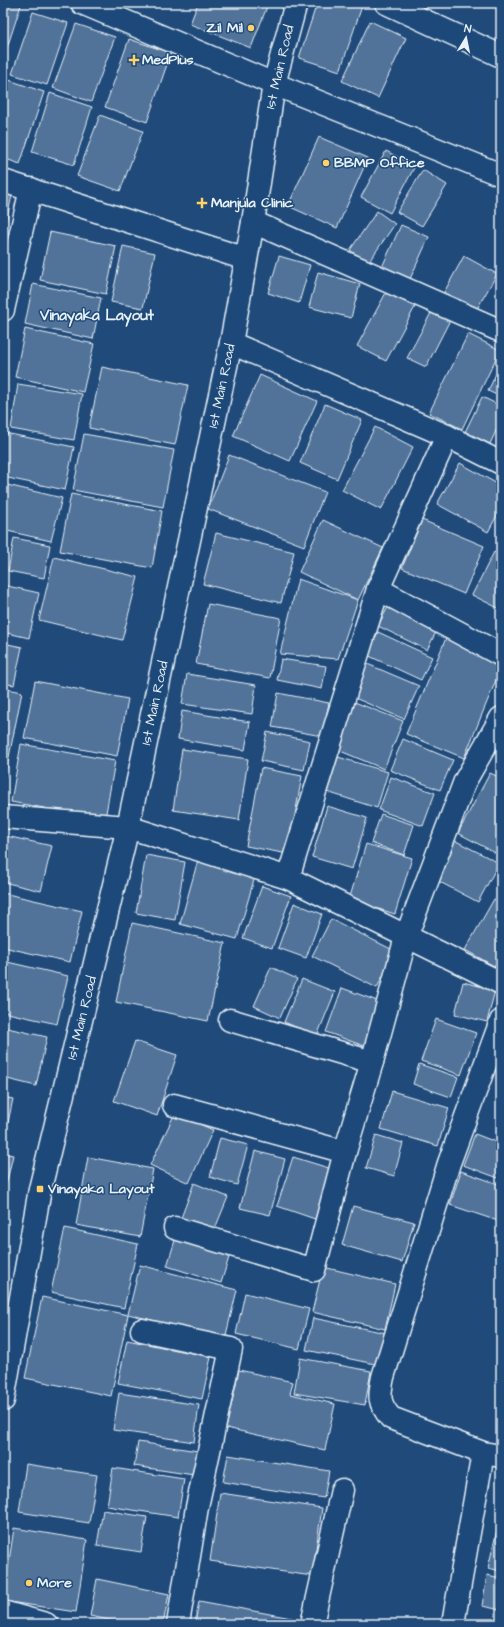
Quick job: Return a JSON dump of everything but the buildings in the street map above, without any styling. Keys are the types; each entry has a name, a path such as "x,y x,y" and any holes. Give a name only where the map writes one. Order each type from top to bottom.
{"street":[{"name":"1st Main Road","path":"3,1400 40,1189 128,827 231,343 274,84 296,3"},
{"path":"386,3 501,56"},
{"path":"89,4 274,84 501,175"},
{"path":"3,181 246,259"},
{"path":"3,310 31,190"},
{"path":"252,222 501,331"},
{"path":"231,343 447,436 501,463"},
{"path":"288,878 378,590 447,436"},
{"path":"378,590 501,655"},
{"path":"175,1228 314,1270 345,1152 372,1062 406,937 465,781 501,718"},
{"path":"3,817 128,827 288,878 501,983"},
{"path":"230,1020 372,1062"},
{"path":"453,1624 492,1455 391,1418 383,1410 379,1396 383,1377 449,1163 501,1021"},
{"path":"174,1105 345,1152"},
{"path":"142,1330 231,1349 198,1507 178,1624"},
{"path":"312,1624 342,1490"},
{"path":"3,1612 46,1624"}],"place":[{"name":"Zil Mil","path":"251,28"},
{"name":"MedPlus","path":"134,60"},
{"name":"BBMP Office","path":"326,163"},
{"name":"Manjula Clinic","path":"202,203"},
{"name":"Vinayaka Layout","path":"40,1189"},
{"name":"More","path":"29,1583"}],"district":[{"name":"Vinayaka Layout","path":"97,315"}]}
